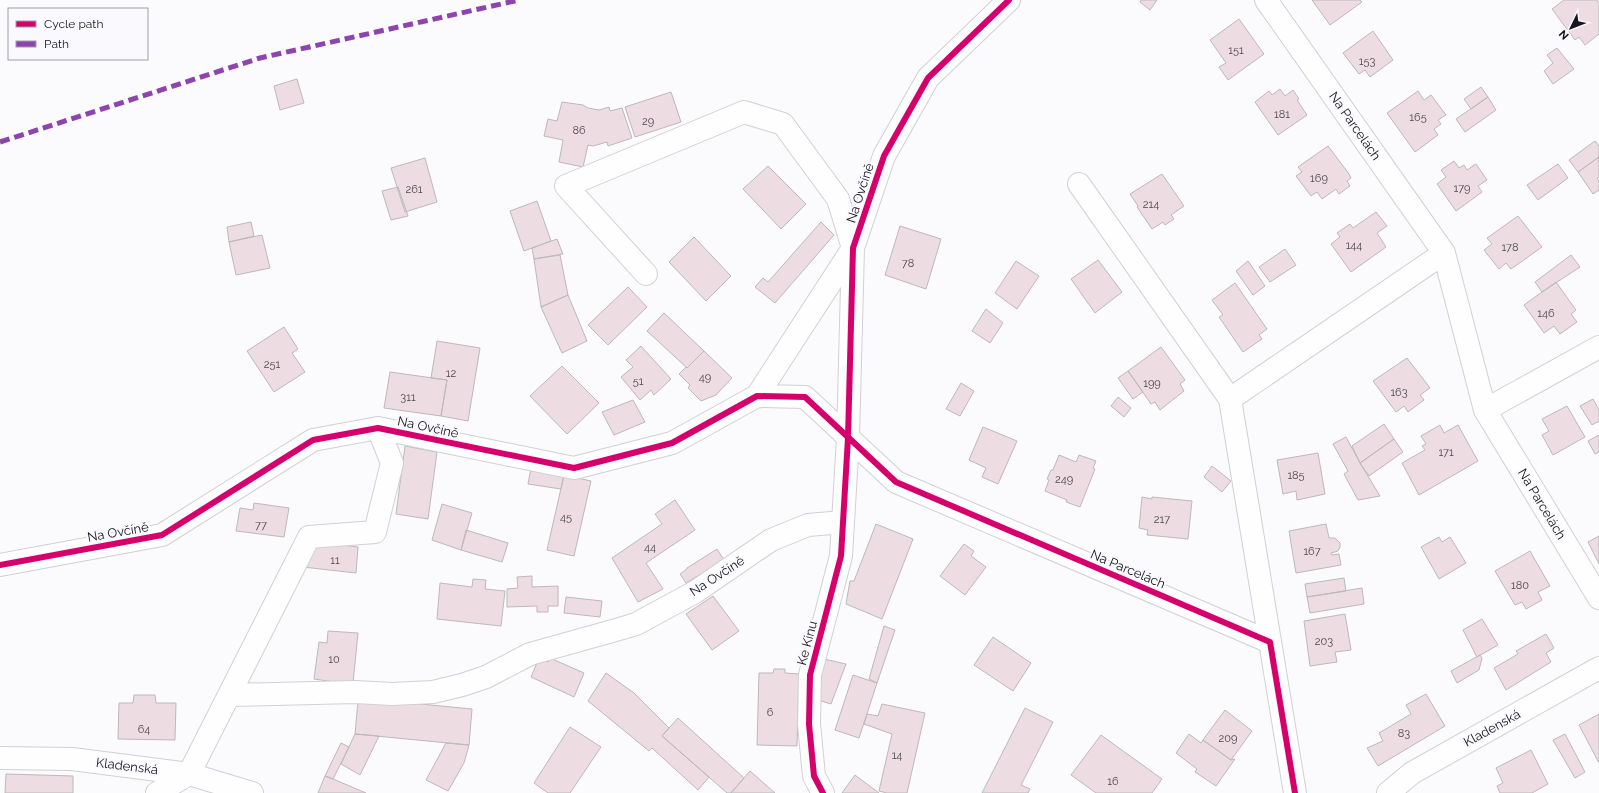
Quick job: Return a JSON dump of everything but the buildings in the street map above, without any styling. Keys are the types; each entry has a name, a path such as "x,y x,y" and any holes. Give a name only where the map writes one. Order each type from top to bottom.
{"street":[{"name":"Na Ovčíně","path":"0,565 162,535 314,440 378,428 574,468 672,443 757,396 853,248 884,156 928,78 1009,0"},
{"name":"Na Parcelách","path":"1266,0 1444,253 1485,410 1599,598"},
{"name":"Na Ovčíně","path":"230,695 355,692 392,694 433,692 462,685 486,677 530,654 636,624 695,592 771,540 808,525 843,522 848,438 853,248 838,199 783,124 744,112 566,186 646,274"},
{"path":"1079,184 1230,399 1295,793"},
{"path":"1230,399 1444,253"},
{"path":"1485,410 1599,347"},
{"path":"757,396 805,397 848,438"},
{"name":"Na Ovčíně","path":"190,774 309,536 375,532 392,463 378,428"},
{"name":"Na Parcelách","path":"848,438 896,482 1270,642"},
{"name":"Ke Kinu","path":"823,793 814,776 809,724 810,675 841,556 843,522"},
{"name":"Kladenská","path":"1388,793 1412,773 1599,668"},
{"name":"Kladenská","path":"0,758 72,759 190,774 252,793"},
{"path":"157,793 190,774"}],"marked path":[{"path":"0,142 260,58 519,0"}],"cycle path":[{"path":"823,793 814,776 809,724 810,675 841,556 848,438 853,248 884,156 928,78 1009,0"},
{"path":"0,565 162,535 313,440 378,428 574,468 672,443 757,396 805,397 896,482 1270,642 1295,793"}]}
